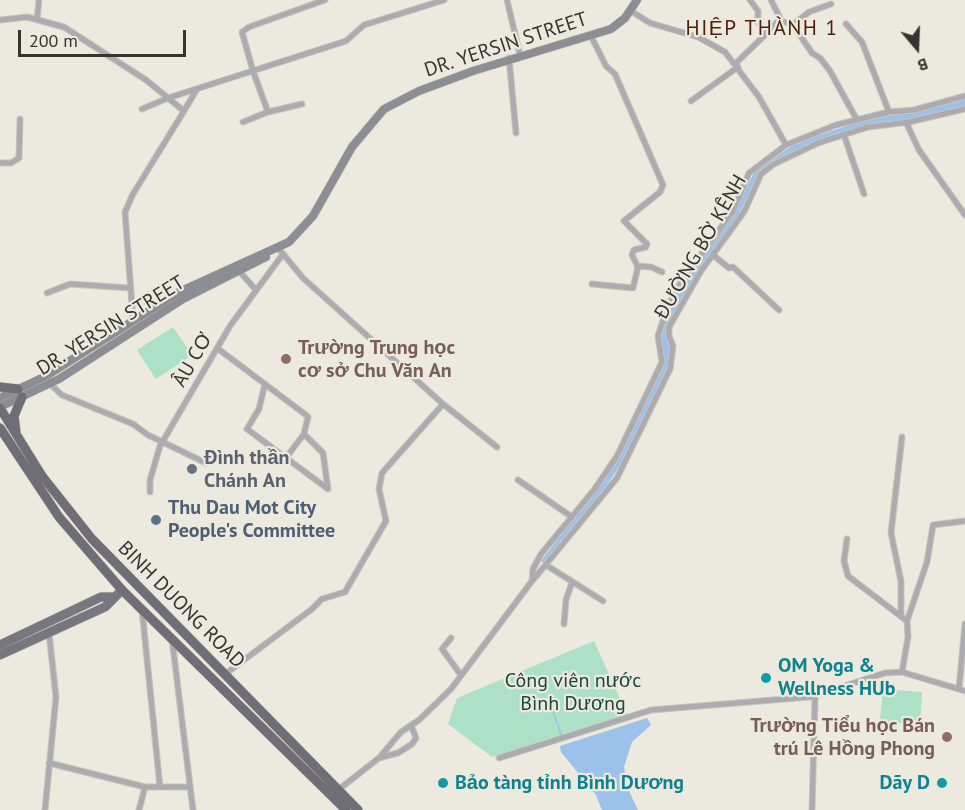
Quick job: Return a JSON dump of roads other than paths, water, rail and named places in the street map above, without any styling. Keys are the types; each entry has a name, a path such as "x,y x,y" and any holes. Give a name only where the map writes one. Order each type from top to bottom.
{"highway":[{"path":"0,387 20,393 14,416 13,439 0,435"},
{"name":"BINH DUONG ROAD","path":"0,408 13,439 59,516 122,590 346,810"},
{"name":"BINH DUONG ROAD","path":"0,428 13,439 71,515 131,582 140,585 171,616 172,622 358,810"},
{"path":"122,590 131,582"}],"main road":[{"name":"DR. YERSIN STREET","path":"0,398 50,384 100,346 181,295 269,254 281,251 313,216 352,147 384,109 419,91 509,58 611,29 631,10 637,0"},
{"name":"DR. YERSIN STREET","path":"211,280 262,261 269,254"},
{"name":"DR. YERSIN STREET","path":"0,408 46,376 100,346"},
{"path":"0,655 105,607 122,590"},
{"path":"0,645 101,597 113,597"}],"street":[{"path":"37,19 39,0"},
{"path":"268,112 253,71 243,32 249,27 325,0"},
{"path":"142,109 168,98 346,41 364,25 444,0"},
{"path":"507,0 520,55"},
{"path":"750,0 758,10 758,22 767,33"},
{"path":"771,0 781,20 793,25 812,53 820,58 830,71 856,120"},
{"path":"793,25 809,12 831,4"},
{"path":"631,10 651,23 698,37 725,52 737,65 794,155"},
{"path":"0,20 37,19 64,27 146,80 184,111"},
{"path":"691,101 737,65 781,20"},
{"path":"846,24 862,42 889,112"},
{"path":"591,36 606,66 615,74 663,185 660,192 624,221 647,244 646,247 634,250 633,258 637,266 631,290 592,284"},
{"path":"509,58 516,133"},
{"path":"135,323 130,288 126,212 133,194 197,89"},
{"path":"338,790 379,758 401,732 451,689 532,581 533,569 541,554 572,517 617,456 662,362 658,336 660,326 681,282 733,212 749,173 789,144 856,120 889,112 914,110 965,96"},
{"path":"243,122 268,112 302,104"},
{"name":"ĐƯỜNG BỜ KÊNH","path":"532,581 617,478 634,448 670,369 673,346 669,336 669,327 713,255 744,212 761,174 774,164 818,143 868,127 906,122 965,109"},
{"path":"0,163 11,163 19,158 20,119"},
{"path":"906,122 919,150 965,216"},
{"path":"844,135 864,194"},
{"path":"281,251 303,278 443,404 497,447"},
{"name":"ÂU CƠ","path":"150,492 150,480 164,441 217,348 281,251"},
{"path":"713,255 729,268 733,267 779,310"},
{"path":"637,266 651,267 662,272"},
{"path":"239,271 256,290"},
{"path":"47,293 70,284 130,288"},
{"path":"217,348 306,415 309,420 304,434 285,459"},
{"path":"50,384 65,396 134,424 148,435 206,464"},
{"path":"265,384 259,409 247,429 328,489 323,453 304,434"},
{"path":"224,675 312,609 322,598 345,592 386,521 379,489 382,473 443,404"},
{"path":"901,615 902,581 891,532 902,437"},
{"path":"518,480 572,517"},
{"path":"902,672 908,637 907,621 927,562 933,525 965,521"},
{"path":"847,539 844,561 848,576 907,621"},
{"path":"546,565 603,601"},
{"path":"564,624 566,600 572,582"},
{"path":"142,609 160,787"},
{"path":"499,758 651,710 782,701 815,696 885,673 902,672 962,690 965,624"},
{"path":"45,810 57,697 49,632"},
{"path":"451,638 442,649 461,675"},
{"path":"172,639 193,810"},
{"path":"812,810 815,696"},
{"path":"379,758 398,753 412,744 416,738 411,725"},
{"path":"49,763 145,787 190,787"},
{"path":"139,810 145,787"}],"water":[{"path":"965,99 965,106 908,120 853,129 824,139 781,158 758,175 737,218 702,264 671,317 666,330 670,345 669,364 619,467 596,501 544,563 541,561 615,465 664,362 661,332 665,320 685,280 735,212 754,172 796,143 855,123 895,114 910,114"},
{"path":"647,718 651,725 632,742 624,767 628,789 638,810 602,810 596,795 561,752 560,746"}],"waterway":[{"path":"553,711 562,737"}],"place":[{"name":"Trường Trung học cơ sở Chu Văn An","path":"286,359"},
{"name":"Đình thần Chánh An","path":"192,469"},
{"name":"Thu Dau Mot City People's Committee","path":"156,520"},
{"name":"OM Yoga & Wellness HUb","path":"766,678"},
{"name":"Trường Tiểu học Bán trú Lê Hồng Phong","path":"947,737"},
{"name":"Bảo tàng tỉnh Bình Dương","path":"443,783"},
{"name":"Dãy D","path":"942,783"}],"district":[{"name":"HIỆP THÀNH 1","path":"762,29"}],"park label":[{"name":"Công viên nước Bình Dương","path":"573,692"}]}
